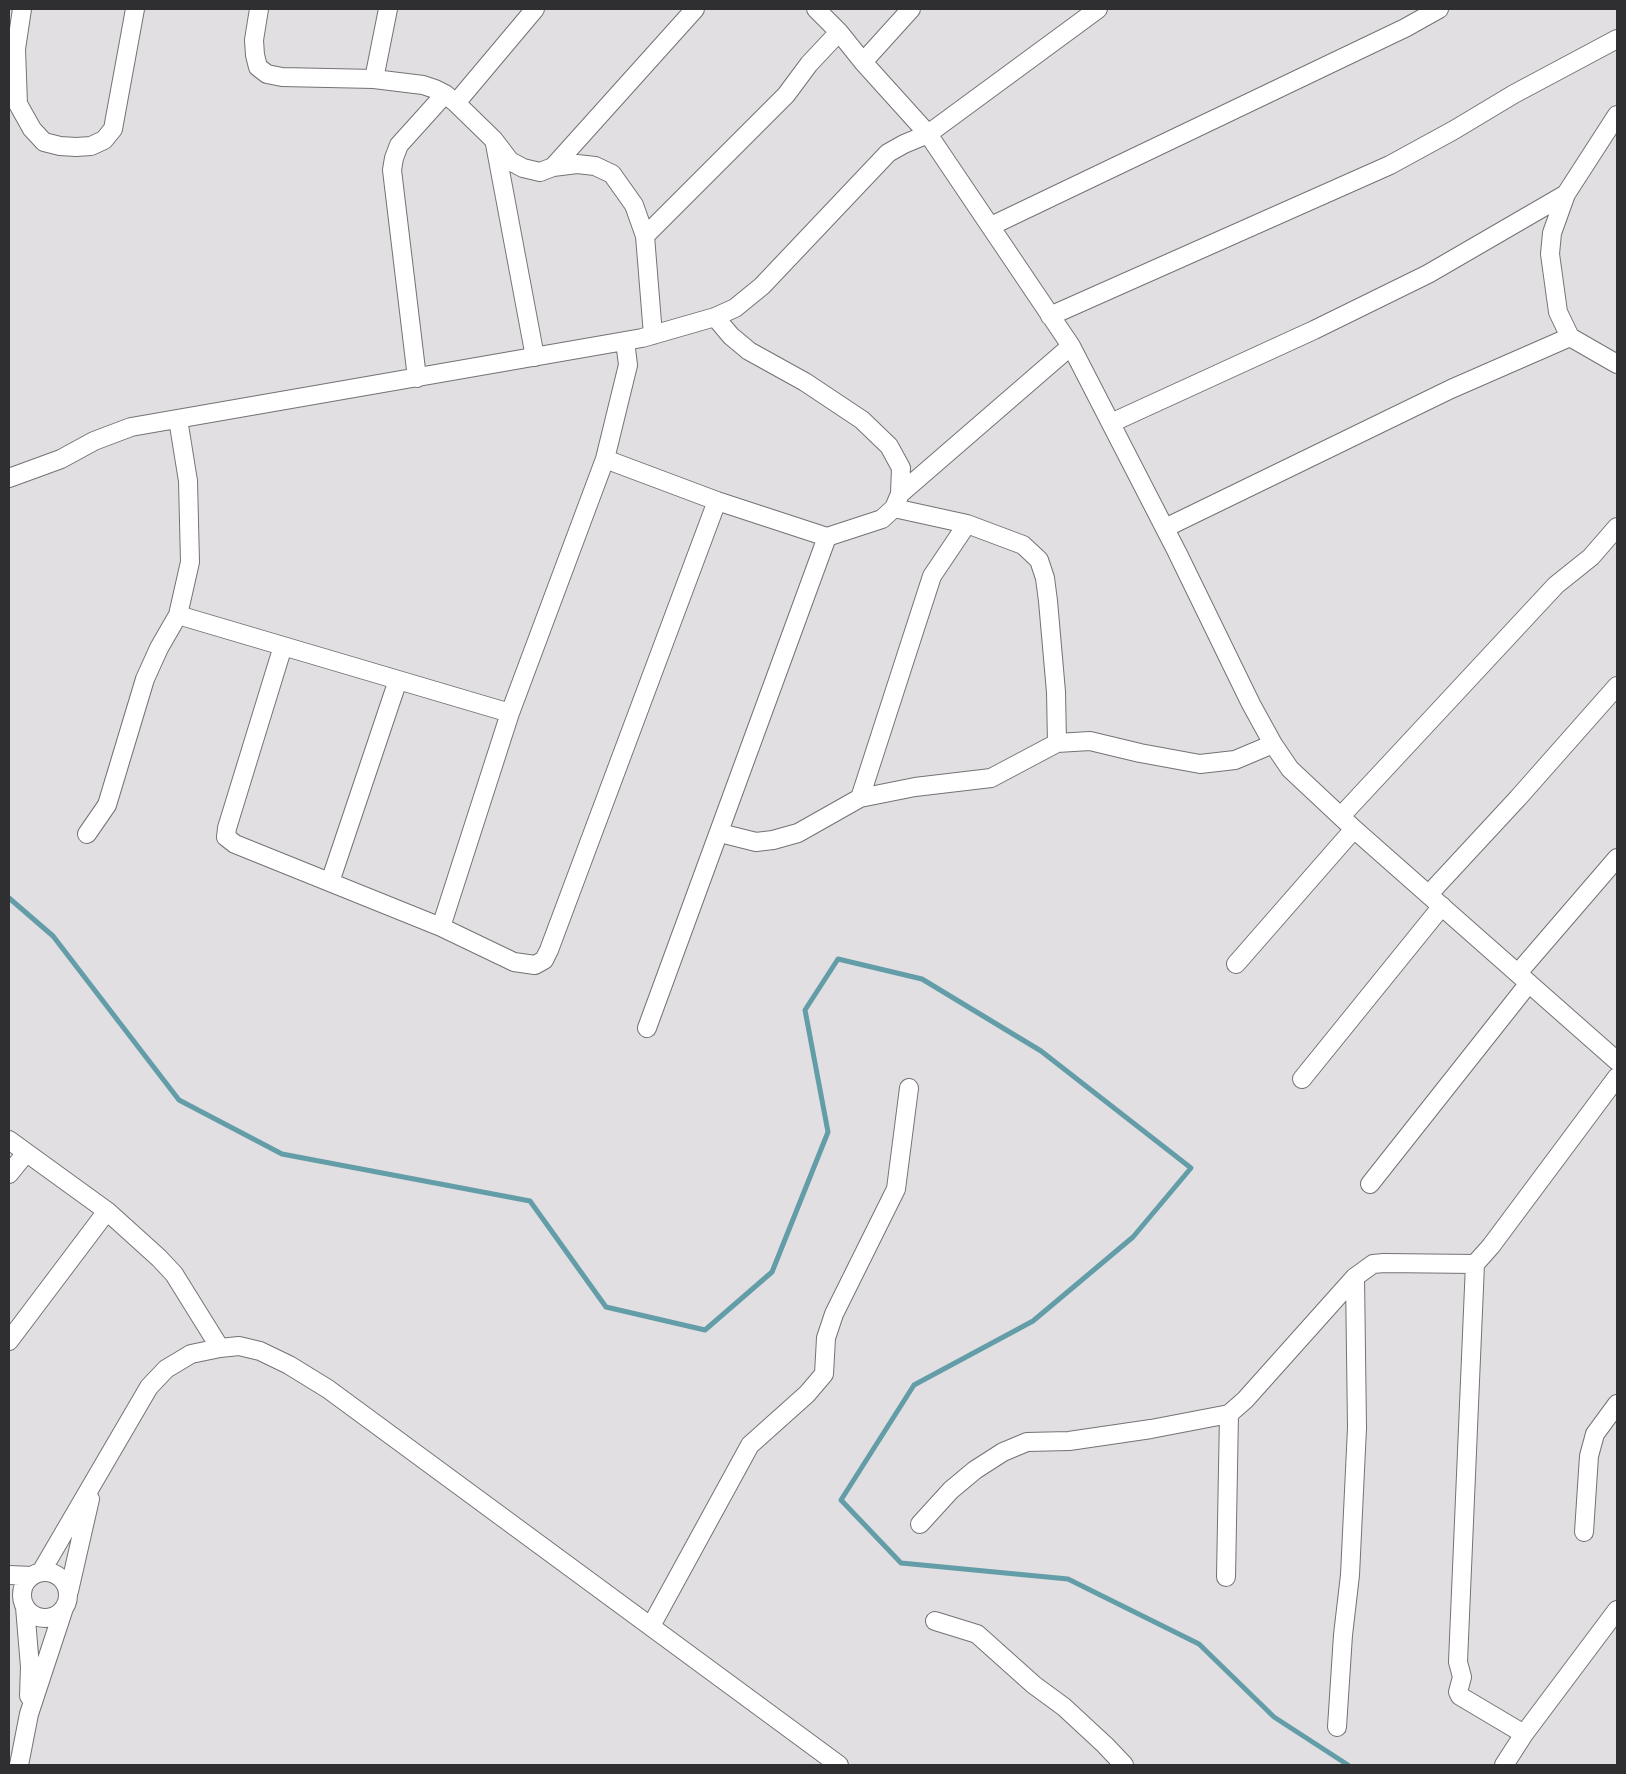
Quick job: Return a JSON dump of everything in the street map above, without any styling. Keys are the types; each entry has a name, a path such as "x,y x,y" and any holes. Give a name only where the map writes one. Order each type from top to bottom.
{"street":[{"path":"22,9 16,49 18,104 32,130 44,142 76,147 92,146 104,140 113,129 135,9"},
{"path":"259,9 254,40 255,55 258,67 267,74 282,77 374,79 423,85 434,89 450,99 494,140 510,161 523,168 540,172 553,167 577,164 595,166 612,174 634,205 645,236 654,335"},
{"path":"374,79 388,9"},
{"path":"417,378 392,170 394,158 399,145 450,99 535,9"},
{"path":"553,167 695,9"},
{"path":"816,9 839,32 863,62 928,134 1071,346 1165,528 1251,704 1273,744 1290,769 1354,829 1524,978 1614,1051"},
{"path":"863,62 911,9"},
{"path":"9,478 61,459 94,441 131,427 625,341 654,335 715,317 735,308 762,286 888,154 904,144 928,134 1098,9"},
{"path":"991,226 1405,28 1439,9"},
{"path":"645,236 786,95 809,64 839,32"},
{"path":"1050,316 1390,165 1522,90 1617,39"},
{"path":"1617,115 1566,194 1552,233 1550,254 1558,312 1570,337 1617,364"},
{"path":"494,140 535,357"},
{"path":"1110,423 1305,334 1428,274 1566,194"},
{"path":"715,317 731,336 749,350 805,382 862,420 889,446 901,468 897,501"},
{"path":"1165,528 1451,389 1570,337"},
{"path":"441,927 510,713 606,458 628,365 625,341"},
{"path":"606,458 717,502 827,537 882,519 897,501 1071,346"},
{"path":"87,834 107,805 145,679 178,615 190,562 188,481 178,419"},
{"path":"897,501 1023,545 1040,560 1048,601 1056,692 1057,744"},
{"path":"284,646 227,828 226,837 235,844 441,927 514,962 535,965 544,960 549,950 717,502"},
{"path":"860,798 932,576 967,524"},
{"path":"1341,816 1556,585 1591,557 1617,527"},
{"path":"647,1028 827,537"},
{"path":"178,615 510,713"},
{"path":"330,882 398,680"},
{"path":"1429,894 1518,798 1617,686"},
{"path":"720,833 756,842 773,840 798,833 860,798 915,787 991,778 1032,755 1057,744 1090,741 1140,754 1200,764 1235,760 1273,744"},
{"path":"1236,964 1354,829"},
{"path":"1370,1184 1524,978 1617,858"},
{"path":"1302,1079 1442,906"},
{"path":"1524,1734 1460,1696 1458,1692 1462,1677 1458,1662 1475,1264 1491,1246 1617,1077"},
{"path":"651,1626 750,1445 807,1394 824,1374 826,1338 834,1314 896,1189 909,1088"},
{"path":"9,1140 107,1211 174,1274 220,1348"},
{"path":"9,1174 26,1153"},
{"path":"9,1341 107,1211"},
{"path":"920,1524 951,1490 975,1470 1003,1452 1028,1442 1069,1441 1151,1430 1229,1414 1245,1400 1355,1277 1373,1264 1475,1264"},
{"path":"1337,1727 1350,1575 1357,1428 1355,1277"},
{"path":"29,1714 30,1666 19,1598 26,1582 37,1574 52,1556 149,1388 166,1369 191,1354 239,1346 260,1351 289,1365 328,1389 839,1765"},
{"path":"1584,1532 1589,1456 1595,1434 1617,1404"},
{"path":"1226,1577 1229,1414"},
{"path":"19,1765 29,1714 69,1598 95,1479"},
{"path":"9,1575 56,1574 66,1584 69,1591"},
{"path":"19,1598 29,1612 42,1618 50,1618 63,1611"},
{"path":"1504,1765 1524,1734 1617,1610"},
{"path":"935,1620 977,1634 1034,1685 1064,1707 1124,1765"}],"waterway":[{"path":"9,898 53,936 179,1100 282,1154 530,1201 606,1307 705,1330 772,1272 828,1132 805,1010 838,959 922,979 1041,1051 1191,1168 1133,1237 1033,1321 914,1385 841,1500 901,1563 1068,1579 1199,1644 1274,1717 1348,1765"}]}
